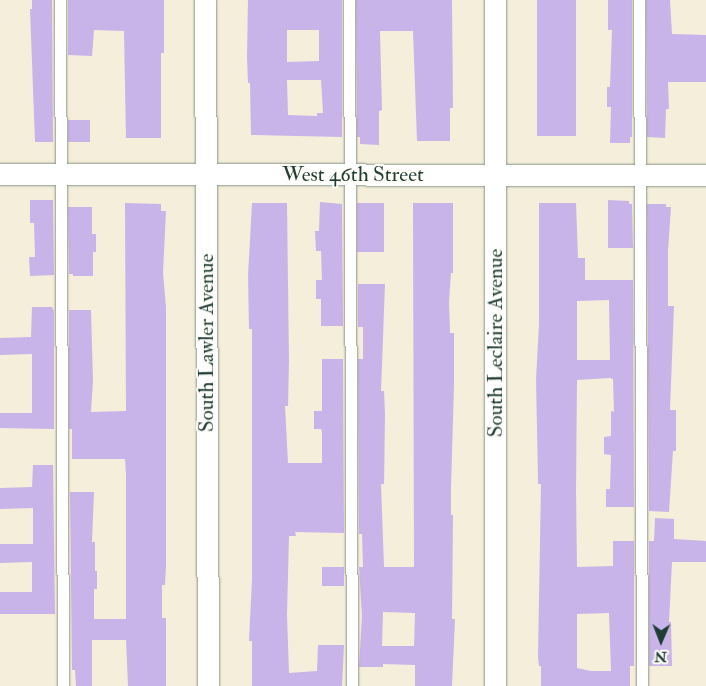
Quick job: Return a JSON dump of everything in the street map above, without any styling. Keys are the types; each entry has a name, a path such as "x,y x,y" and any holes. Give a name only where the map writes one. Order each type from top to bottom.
{"street":[{"name":"South Lawler Avenue","path":"205,0 208,686"},
{"name":"South Leclaire Avenue","path":"495,0 495,686"},
{"name":"West 46th Street","path":"0,174 706,175"}],"lane":[{"path":"60,0 63,686"},
{"path":"350,0 352,686"},
{"path":"639,0 642,686"}],"building":[{"path":"32,0 52,0 53,142 35,142 30,9 32,9"},
{"path":"68,0 164,0 164,53 161,53 161,138 126,138 124,31 94,30 92,56 68,55"},
{"path":"248,0 342,0 342,137 251,135 250,83 248,83","holes":["287,30 319,30 319,61 287,62","287,80 321,80 323,113 317,113 317,116 288,115"]},
{"path":"356,0 452,0 453,108 450,108 450,141 417,141 413,31 380,31 382,110 379,111 379,145 360,144 360,137 357,137"},
{"path":"537,0 576,0 576,136 537,136"},
{"path":"608,0 632,0 632,137 630,137 630,143 610,143 611,107 607,107 607,87 610,87 612,30 608,30"},
{"path":"646,0 670,0 672,34 706,35 706,82 668,82 669,109 666,109 665,138 647,137"},
{"path":"68,120 90,120 90,142 68,142"},
{"path":"30,200 53,200 54,275 30,276 29,257 35,257 34,223 30,223"},
{"path":"608,200 629,201 629,204 632,204 633,248 608,248"},
{"path":"320,202 342,204 343,326 321,326 321,299 316,299 316,280 322,280 321,251 316,251 315,231 319,231"},
{"path":"125,203 161,204 161,211 166,211 163,273 166,307 166,566 165,585 162,585 162,618 166,618 166,686 128,686 126,640 92,640 92,686 76,686 75,670 72,670 70,492 94,492 92,542 95,542 97,589 94,589 94,619 126,619 126,474 125,459 72,459 72,429 69,429 69,310 91,310 93,381 91,412 126,411"},
{"path":"252,203 287,203 289,361 288,406 285,406 288,463 322,463 322,432 321,429 314,429 314,411 322,411 322,359 343,359 344,533 295,532 296,536 289,536 287,615 289,673 317,671 318,645 344,645 342,686 252,686 252,641 249,641 252,579 252,329 249,329 248,276"},
{"path":"357,203 384,203 384,252 357,252"},
{"path":"413,203 453,203 453,273 451,273 449,302 450,333 454,333 451,515 453,515 452,619 455,619 452,686 415,686 415,665 383,664 383,667 359,667 362,616 359,567 363,567 362,534 359,534 358,359 363,359 363,327 358,327 358,284 385,284 381,391 384,391 385,415 384,484 381,484 384,567 414,567","holes":["383,612 415,613 414,646 382,646"]},
{"path":"539,203 576,203 578,258 585,258 585,280 633,280 634,507 606,507 606,489 610,489 611,455 604,454 604,437 611,436 611,411 614,412 613,379 610,378 577,380 576,490 577,567 613,566 613,541 634,541 634,666 630,666 630,686 541,686 541,666 539,666 538,657 541,484 538,484 536,380 539,324","holes":["609,300 610,360 577,360 577,301","609,613 611,671 591,671 577,668 577,614"]},
{"path":"647,204 666,204 666,207 671,207 668,251 668,306 674,306 670,410 676,410 676,451 673,451 669,512 649,511"},
{"path":"68,207 92,207 92,234 96,234 96,252 93,252 93,276 73,276 73,274 69,274"},
{"path":"32,307 52,307 54,311 54,429 0,428 0,413 32,413 32,354 0,355 0,338 31,337"},
{"path":"33,465 53,465 55,614 0,614 0,592 32,592 32,562 0,563 0,544 33,544 33,508 0,509 0,488 32,487"},
{"path":"655,518 674,519 674,539 706,541 706,562 672,562 669,622 671,622 672,666 649,666 649,541 654,541"},
{"path":"322,567 344,567 344,586 322,586"}]}
